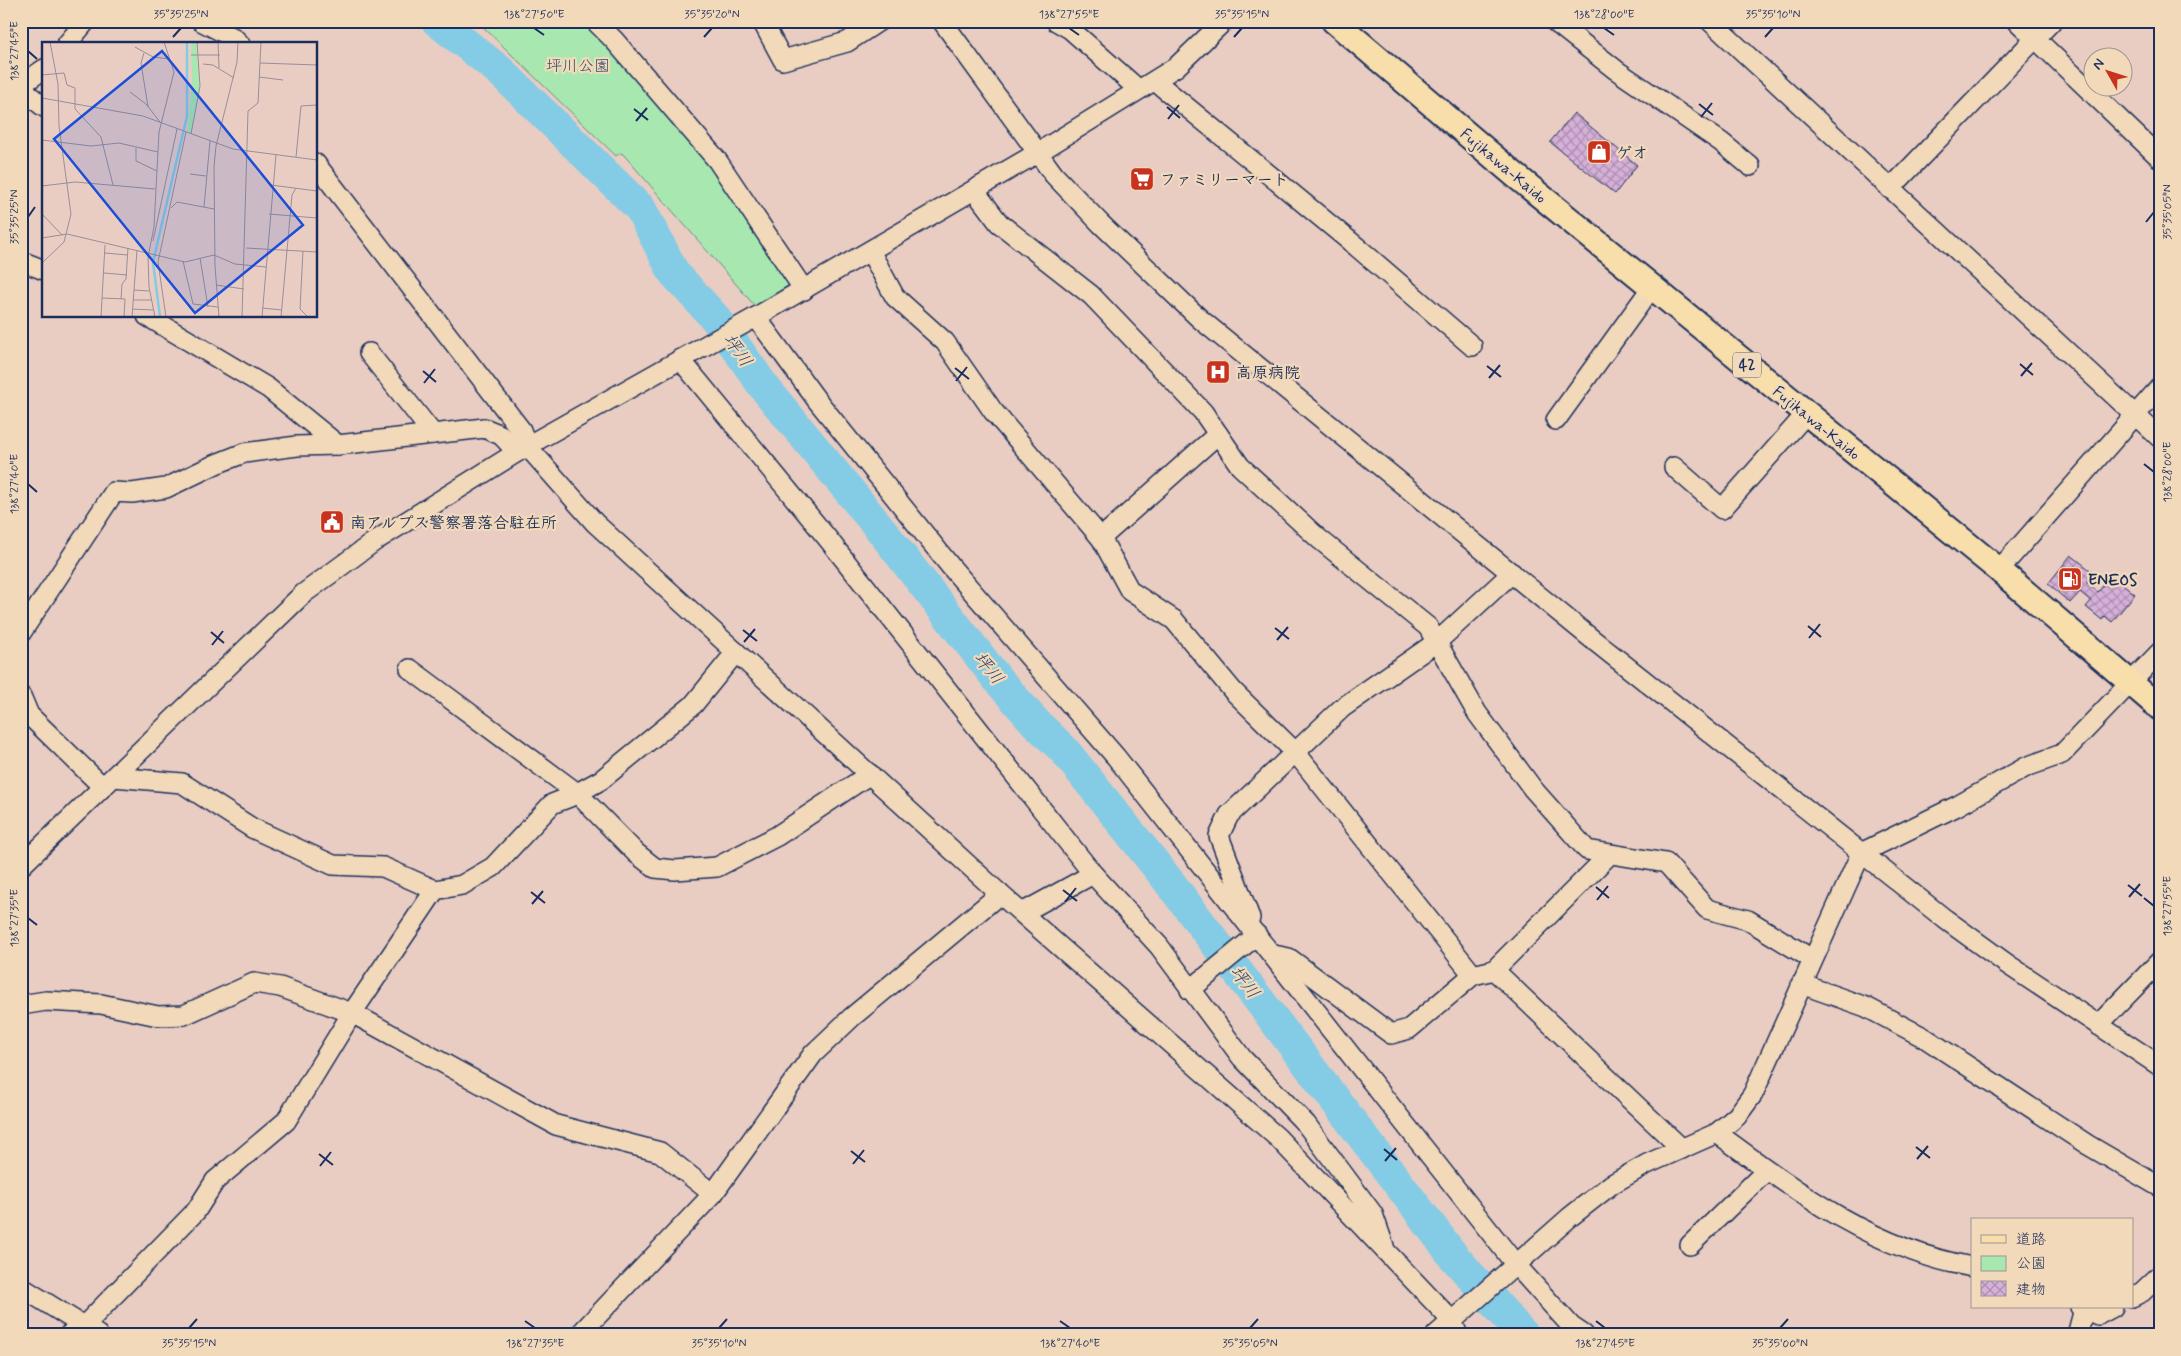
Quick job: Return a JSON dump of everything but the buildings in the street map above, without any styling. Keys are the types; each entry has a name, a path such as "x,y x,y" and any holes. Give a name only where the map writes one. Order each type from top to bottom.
{"main road":[{"name":"Fujikawa-Kaido","path":"1334,21 1516,176 1999,570 2160,708"}],"street":[{"path":"69,42 86,21"},
{"path":"201,21 234,38 238,42"},
{"path":"595,21 614,40 717,160 804,290"},
{"path":"762,21 783,60 847,42 879,21"},
{"path":"942,21 1054,175 1101,224 1200,318 1512,573 1861,853 2007,964 2160,1066"},
{"path":"1056,21 1070,29 1147,85 1357,247 1472,346"},
{"path":"21,866 303,594 375,541 522,449 752,320 1039,152 1176,67 1224,21"},
{"path":"1554,21 1616,70 1721,142 1750,166"},
{"path":"1710,21 2160,438"},
{"path":"2017,21 2160,158"},
{"path":"1890,189 2052,21"},
{"path":"21,85 42,69"},
{"path":"21,89 42,105"},
{"path":"318,167 521,430 522,449"},
{"path":"974,190 1000,223 1091,295 1203,412 1240,466 1318,538 1428,627 1438,641 1477,713 1533,788 1587,850 1666,863 1708,909 1748,920 1812,959"},
{"path":"870,251 895,297 945,342 993,411 1101,538 1130,591 1174,620 1233,691 1296,753 1473,975"},
{"path":"21,261 42,269"},
{"path":"1556,420 1652,287"},
{"path":"149,318 268,388 338,445"},
{"path":"752,320 951,567 1116,757 1252,939 1273,955 1511,1269 1572,1327 1584,1335"},
{"path":"369,353 433,434"},
{"path":"684,357 1093,874 1195,986 1242,1058 1306,1124 1373,1214 1386,1252"},
{"path":"1999,570 2134,414 2160,387"},
{"path":"1674,467 1722,509 1806,414"},
{"path":"21,633 114,492 132,493 166,488 244,453 297,446 338,445 484,428 501,435 522,449 595,523 1000,894 1278,1138 1455,1328"},
{"path":"1101,538 1218,434"},
{"path":"1252,939 1219,836 1229,815 1342,708 1438,641 1512,573"},
{"path":"21,696 29,715 109,782 182,783 252,828 333,865 384,867 435,890 462,885 493,867 552,804 602,780 693,705 736,652"},
{"path":"1436,1335 1455,1328 1478,1298 1570,1217 1612,1184 1647,1164 1717,1133 1737,1116 1753,1094 1861,853 1957,806 2026,766 2062,754 2160,652"},
{"path":"410,669 577,793 636,853 655,868 682,870 717,867 777,836 870,774"},
{"path":"1273,955 1289,958 1391,1034 1409,1029 1473,975 1494,970 1610,854"},
{"path":"1022,913 1093,874"},
{"path":"21,1288 83,1332 196,1211 215,1181 286,1121 352,1013 435,890"},
{"path":"579,1335 713,1194 813,1054 852,1017 1000,894"},
{"path":"1195,986 1252,939"},
{"path":"2098,1025 2160,961"},
{"path":"1494,970 1682,1149"},
{"path":"21,1005 46,1001 101,1004 158,1016 184,1015 254,983 280,987 352,1013 556,1125 660,1152 713,1194"},
{"path":"1802,984 1866,1007 1925,1038 2088,1145 2160,1187"},
{"path":"1717,1133 1795,1191 1848,1222 1911,1252 1971,1267"},
{"path":"1690,1245 1768,1170"},
{"path":"2134,1296 2142,1292 2160,1275"},
{"path":"2077,1335 2082,1308 2098,1315 2111,1308"}],"green space":[{"name":"坪川公園","path":"477,21 589,21 715,162 794,282 755,306 623,154 620,153 616,156"}],"waterway":[{"name":"坪川","path":"437,21 500,71 640,208 674,273 717,320 764,387 878,526 999,681 1034,721 1064,750 1167,879 1455,1258 1523,1335"}],"place":[{"name":"ゲオ","path":"1599,152"},
{"name":"ファミリーマート","path":"1142,179"},
{"name":"高原病院","path":"1218,372"},
{"name":"南アルプス警察署落合駐在所","path":"332,522"},
{"name":"ENEOS","path":"2070,579"}]}
